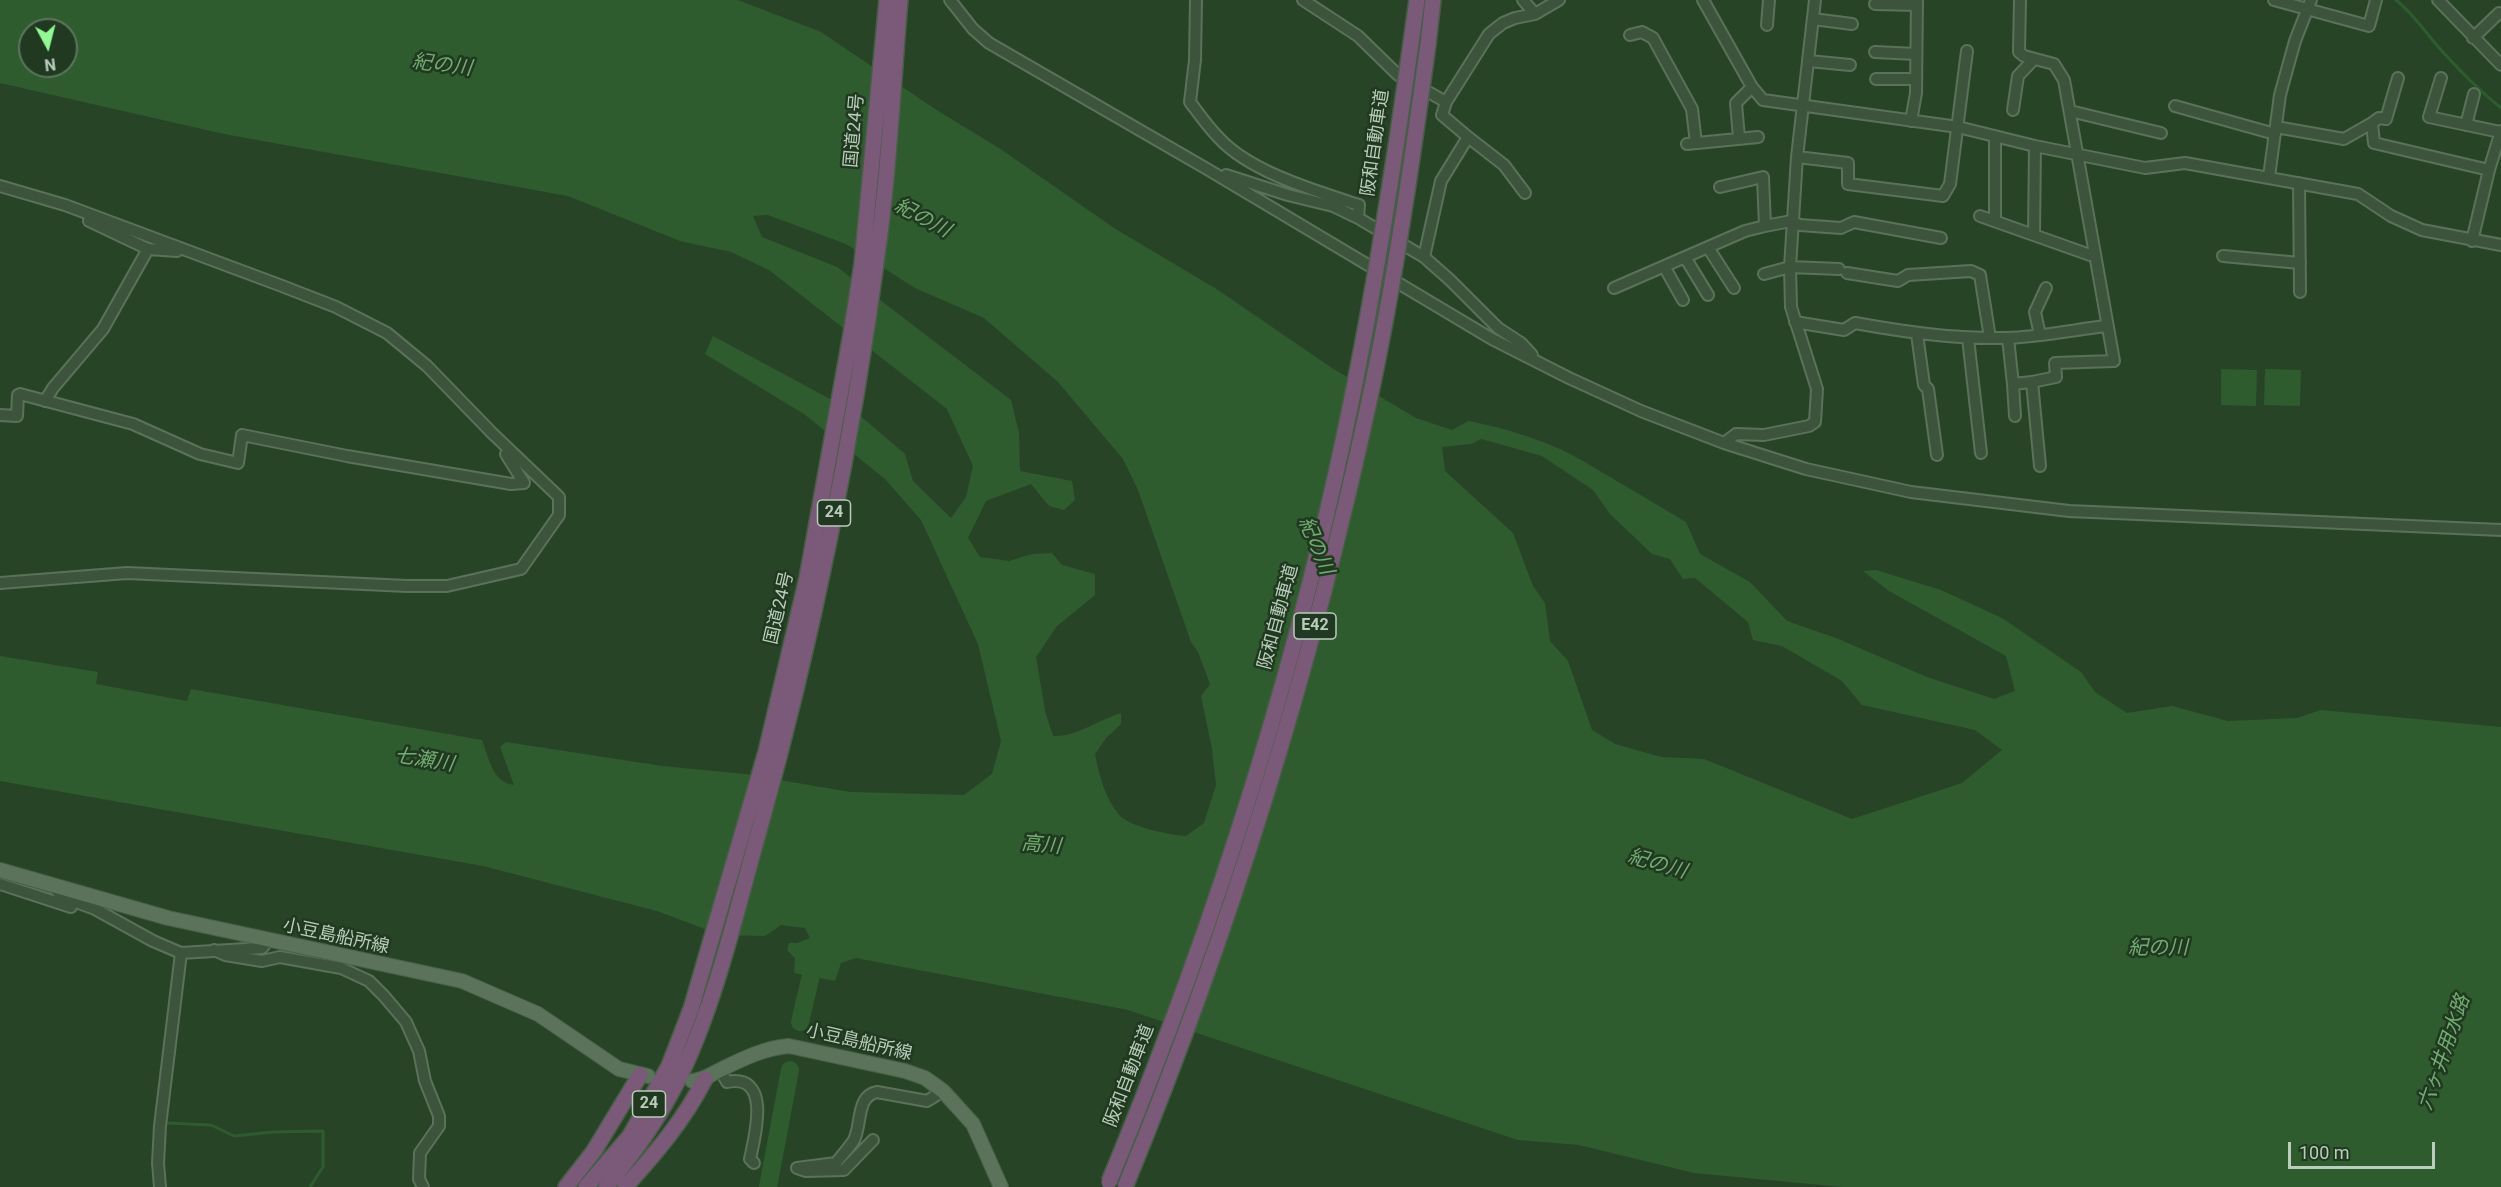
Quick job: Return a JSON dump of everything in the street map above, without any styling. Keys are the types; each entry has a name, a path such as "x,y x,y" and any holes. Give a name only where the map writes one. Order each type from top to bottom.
{"highway":[{"name":"国道24号","path":"606,1187 640,1144 670,1095 688,1059 698,1011 766,752 807,578 862,264 887,0"},
{"name":"国道24号","path":"586,1187 630,1136 698,1011 769,796 823,575 858,383 879,238 900,0"},
{"name":"阪和自動車道","path":"1108,1184 1178,1004 1224,873 1295,635 1326,515 1354,391 1381,246 1417,0"},
{"name":"阪和自動車道","path":"1125,1187 1186,1030 1239,881 1276,764 1311,640 1370,396 1396,261 1433,0"},
{"name":"24","path":"566,1187 594,1151 644,1075"},
{"name":"24","path":"625,1187 669,1137 690,1108 698,1080"}],"main road":[{"name":"小豆島船所線","path":"0,870 168,918 462,981 538,1014 619,1069 644,1075"},
{"name":"小豆島船所線","path":"698,1080 764,1051 789,1046 905,1071 925,1078 943,1091 973,1124 1001,1187"}],"street":[{"path":"950,0 988,44 1207,169 1492,339 1641,411 1724,442 1806,469 1911,492 2069,511 2501,530"},
{"path":"1196,0 1195,60 1190,102 1219,139 1235,152 1286,181 1359,205 1358,218"},
{"path":"1303,0 1358,36 1398,75 1446,102"},
{"path":"1522,0 1535,14"},
{"path":"1525,193 1504,165 1442,115 1446,102 1489,34 1503,23 1535,14 1559,0"},
{"path":"1702,0 1752,87 1763,100 1958,127 2035,146 2145,168 2185,163 2358,194 2406,224 2422,230 2501,245"},
{"path":"1767,25 1769,0"},
{"path":"1724,442 1736,434 1764,435 1809,426 1815,422 1817,389 1791,307 1790,267 1791,221 1815,0"},
{"path":"2013,384 2056,377 2055,363 2114,361 2106,326 2070,111 2061,74 2054,64 2019,52 2020,0"},
{"path":"2274,0 2309,5 2369,26 2376,0"},
{"path":"2438,0 2501,65"},
{"path":"1875,4 1917,3 1916,79 1911,121"},
{"path":"2269,177 2283,84 2295,41 2309,5"},
{"path":"2473,38 2499,14"},
{"path":"1813,19 1852,24"},
{"path":"1630,34 1642,32 1653,38 1692,109 1692,143 1758,137"},
{"path":"1797,157 1848,163 1848,184 1943,195 1950,184 1967,51"},
{"path":"1875,52 1916,54"},
{"path":"2013,110 2018,76 2034,59"},
{"path":"1809,61 1850,65"},
{"path":"2175,106 2275,131 2344,139 2379,118 2386,119 2398,78"},
{"path":"2441,78 2429,117 2501,132 2489,170 2472,241"},
{"path":"1876,79 1916,79"},
{"path":"1738,138 1736,103 1752,87"},
{"path":"2466,125 2474,94"},
{"path":"2070,111 2161,133"},
{"path":"2372,123 2374,143 2489,170"},
{"path":"1995,136 1995,221"},
{"path":"1424,257 1441,181 1468,137"},
{"path":"2034,235 2035,146"},
{"path":"1207,169 1288,195 1333,206 1358,218 1424,257 1498,328 1521,343 1537,360"},
{"path":"1720,187 1763,177 1765,226"},
{"path":"2299,183 2301,292"},
{"path":"0,186 32,194 194,253 336,307 387,333 427,366 492,434 558,497 559,515 521,569 447,586 128,573 54,581 0,583"},
{"path":"32,194 61,210 148,249 194,253"},
{"path":"1980,216 2091,255"},
{"path":"1614,288 1709,249 1745,231 1791,221 1800,225 1841,228 1854,222 1941,238"},
{"path":"45,401 53,388 103,329 148,249"},
{"path":"1709,249 1734,288"},
{"path":"2223,256 2300,263"},
{"path":"1686,259 1708,295"},
{"path":"1764,274 1790,267 1843,271 1898,281 1908,275 1971,271 1980,275 1990,338"},
{"path":"1665,268 1683,300"},
{"path":"2040,335 2035,312 2046,288"},
{"path":"1795,322 1844,330 1855,323 1917,334 1968,338 2008,338 2106,326"},
{"path":"1917,334 1924,384 1928,389 1937,455"},
{"path":"1968,338 1981,453"},
{"path":"2008,338 2015,416"},
{"path":"2032,382 2040,466"},
{"path":"0,415 17,416 18,395 20,394 133,424 200,454 238,463 242,435 432,471 511,484 524,483 521,475 492,434"},
{"path":"0,884 67,906 107,915"},
{"path":"52,885 62,897 107,915 153,941 181,953 262,948 268,941"},
{"path":"214,950 225,955 262,961 279,957 341,968 369,981 384,996 406,1023 419,1051 425,1082 439,1116 439,1126 420,1153 419,1179 423,1187"},
{"path":"160,1187 158,1163 160,1126 181,953"},
{"path":"720,1070 727,1082 736,1080 742,1083 755,1097 758,1119 750,1159 754,1162"},
{"path":"873,1140 844,1170 806,1172 796,1168 836,1162 854,1139 865,1098 871,1094 877,1092 927,1101 943,1091"}],"water":[{"name":"紀の川","path":"0,0 738,0 821,32 935,109 1002,150 1114,228 1218,290 1332,368 1416,418 1452,430 1468,421 1498,427 1542,441 1583,461 1686,522 1700,554 1750,582 1787,621 1836,638 1927,677 1994,699 2015,691 2006,656 1889,591 1863,571 1876,570 1941,590 2002,618 2081,672 2095,692 2127,713 2172,706 2228,721 2297,718 2321,710 2501,727 2501,1187 1842,1187 1694,1173 1579,1145 1518,1140 1128,1010 856,958 841,963 835,981 794,973 795,958 787,950 789,943 797,943 810,938 805,928 781,925 765,936 721,935 657,911 483,866 0,781 0,656 98,672 96,684 187,701 191,689 482,740 496,774 507,783 514,785 500,747 506,742 662,766 745,774 850,792 964,795 992,774 1001,741 978,644 921,520 885,479 804,414 705,354 713,336 858,414 905,454 913,481 951,518 966,497 973,466 947,409 769,270 731,252 680,241 568,196 224,134 0,83","holes":["768,215 846,244 915,288 984,318 1058,382 1123,459 1138,490 1191,642 1198,652 1210,684 1201,696 1212,749 1216,785 1204,823 1186,836 1141,827 1124,819 1106,794 1095,754 1106,738 1121,724 1121,713 1071,734 1053,736 1045,711 1036,657 1057,626 1095,595 1095,574 1062,565 1052,553 1032,554 1009,561 980,557 968,538 986,501 1031,484 1049,506 1064,510 1075,500 1072,481 1020,471 1019,433 1011,400 837,267 762,237 753,216","1481,439 1542,456 1593,490 1610,514 1652,554 1670,559 1683,579 1695,578 1748,622 1753,640 1782,646 1842,681 1862,705 1975,730 2002,750 1962,783 1852,819 1704,759 1661,757 1615,744 1592,730 1568,661 1550,641 1545,603 1533,586 1513,533 1445,471 1442,447 1471,444"]},
{"path":"2221,369 2257,370 2256,406 2221,405"},
{"path":"2265,369 2301,370 2300,406 2264,405"}],"waterway":[{"path":"2396,0 2458,68 2501,108"},
{"name":"高川","path":"800,1022 816,954"},
{"name":"高川","path":"768,1187 790,1070"},
{"path":"166,1123 211,1125 234,1136 273,1132 323,1131 323,1167 310,1187"}],"water label":[{"name":"七瀬川","path":"424,761"},
{"name":"六ヶ井用水路","path":"2445,1053"}]}
